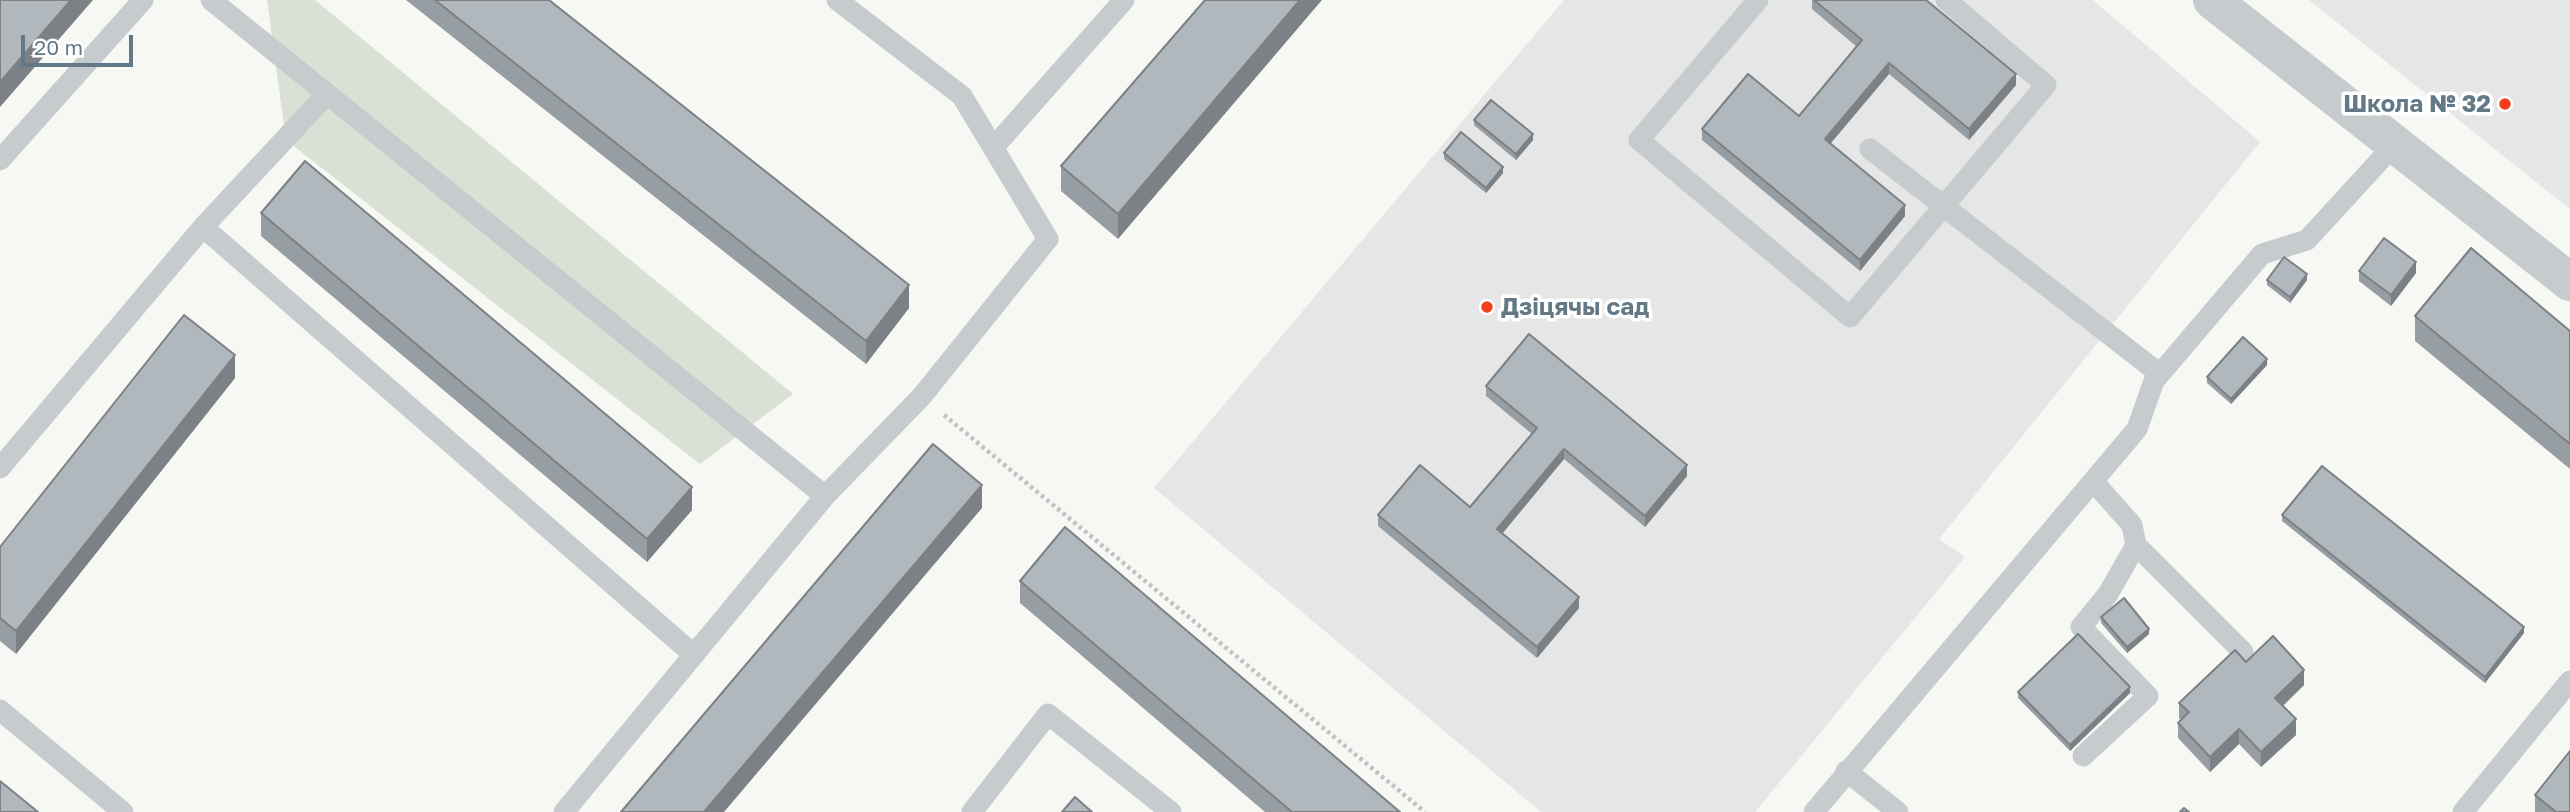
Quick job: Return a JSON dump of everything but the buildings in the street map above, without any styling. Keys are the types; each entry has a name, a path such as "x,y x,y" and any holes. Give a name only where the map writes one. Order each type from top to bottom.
{"street":[{"path":"2212,0 2570,282"}],"lane":[{"path":"0,160 143,0"},
{"path":"211,0 825,496"},
{"path":"564,812 825,496 922,396 1048,239 962,96 837,0"},
{"path":"993,148 1124,0"},
{"path":"1758,0 1640,140 1850,317 2046,85 1946,0"},
{"path":"0,468 203,227 327,94"},
{"path":"1814,812 2137,429 2154,381 2262,254 2307,240 2395,144"},
{"path":"1870,149 2160,374"},
{"path":"203,227 694,654"},
{"path":"2093,481 2132,525 2136,545 2243,652"},
{"path":"2083,756 2148,696 2081,627 2108,594 2136,545"},
{"path":"2463,812 2570,681"},
{"path":"0,710 123,812"},
{"path":"972,812 1048,714 1171,812"},
{"path":"1846,771 1898,812"}],"path":[{"path":"922,396 1425,812"}],"shaded area":[{"path":"267,0 315,0 793,394 700,464 286,140"},
{"path":"1564,0 2093,0 2260,142 1939,539 1965,557 1755,812 1541,812 1154,488"},
{"name":"Школа № 32","path":"2309,0 2570,0 2570,209"}],"place":[{"name":"Школа № 32","path":"2505,104"},
{"name":"Дзіцячы сад","path":"1487,307"}]}
